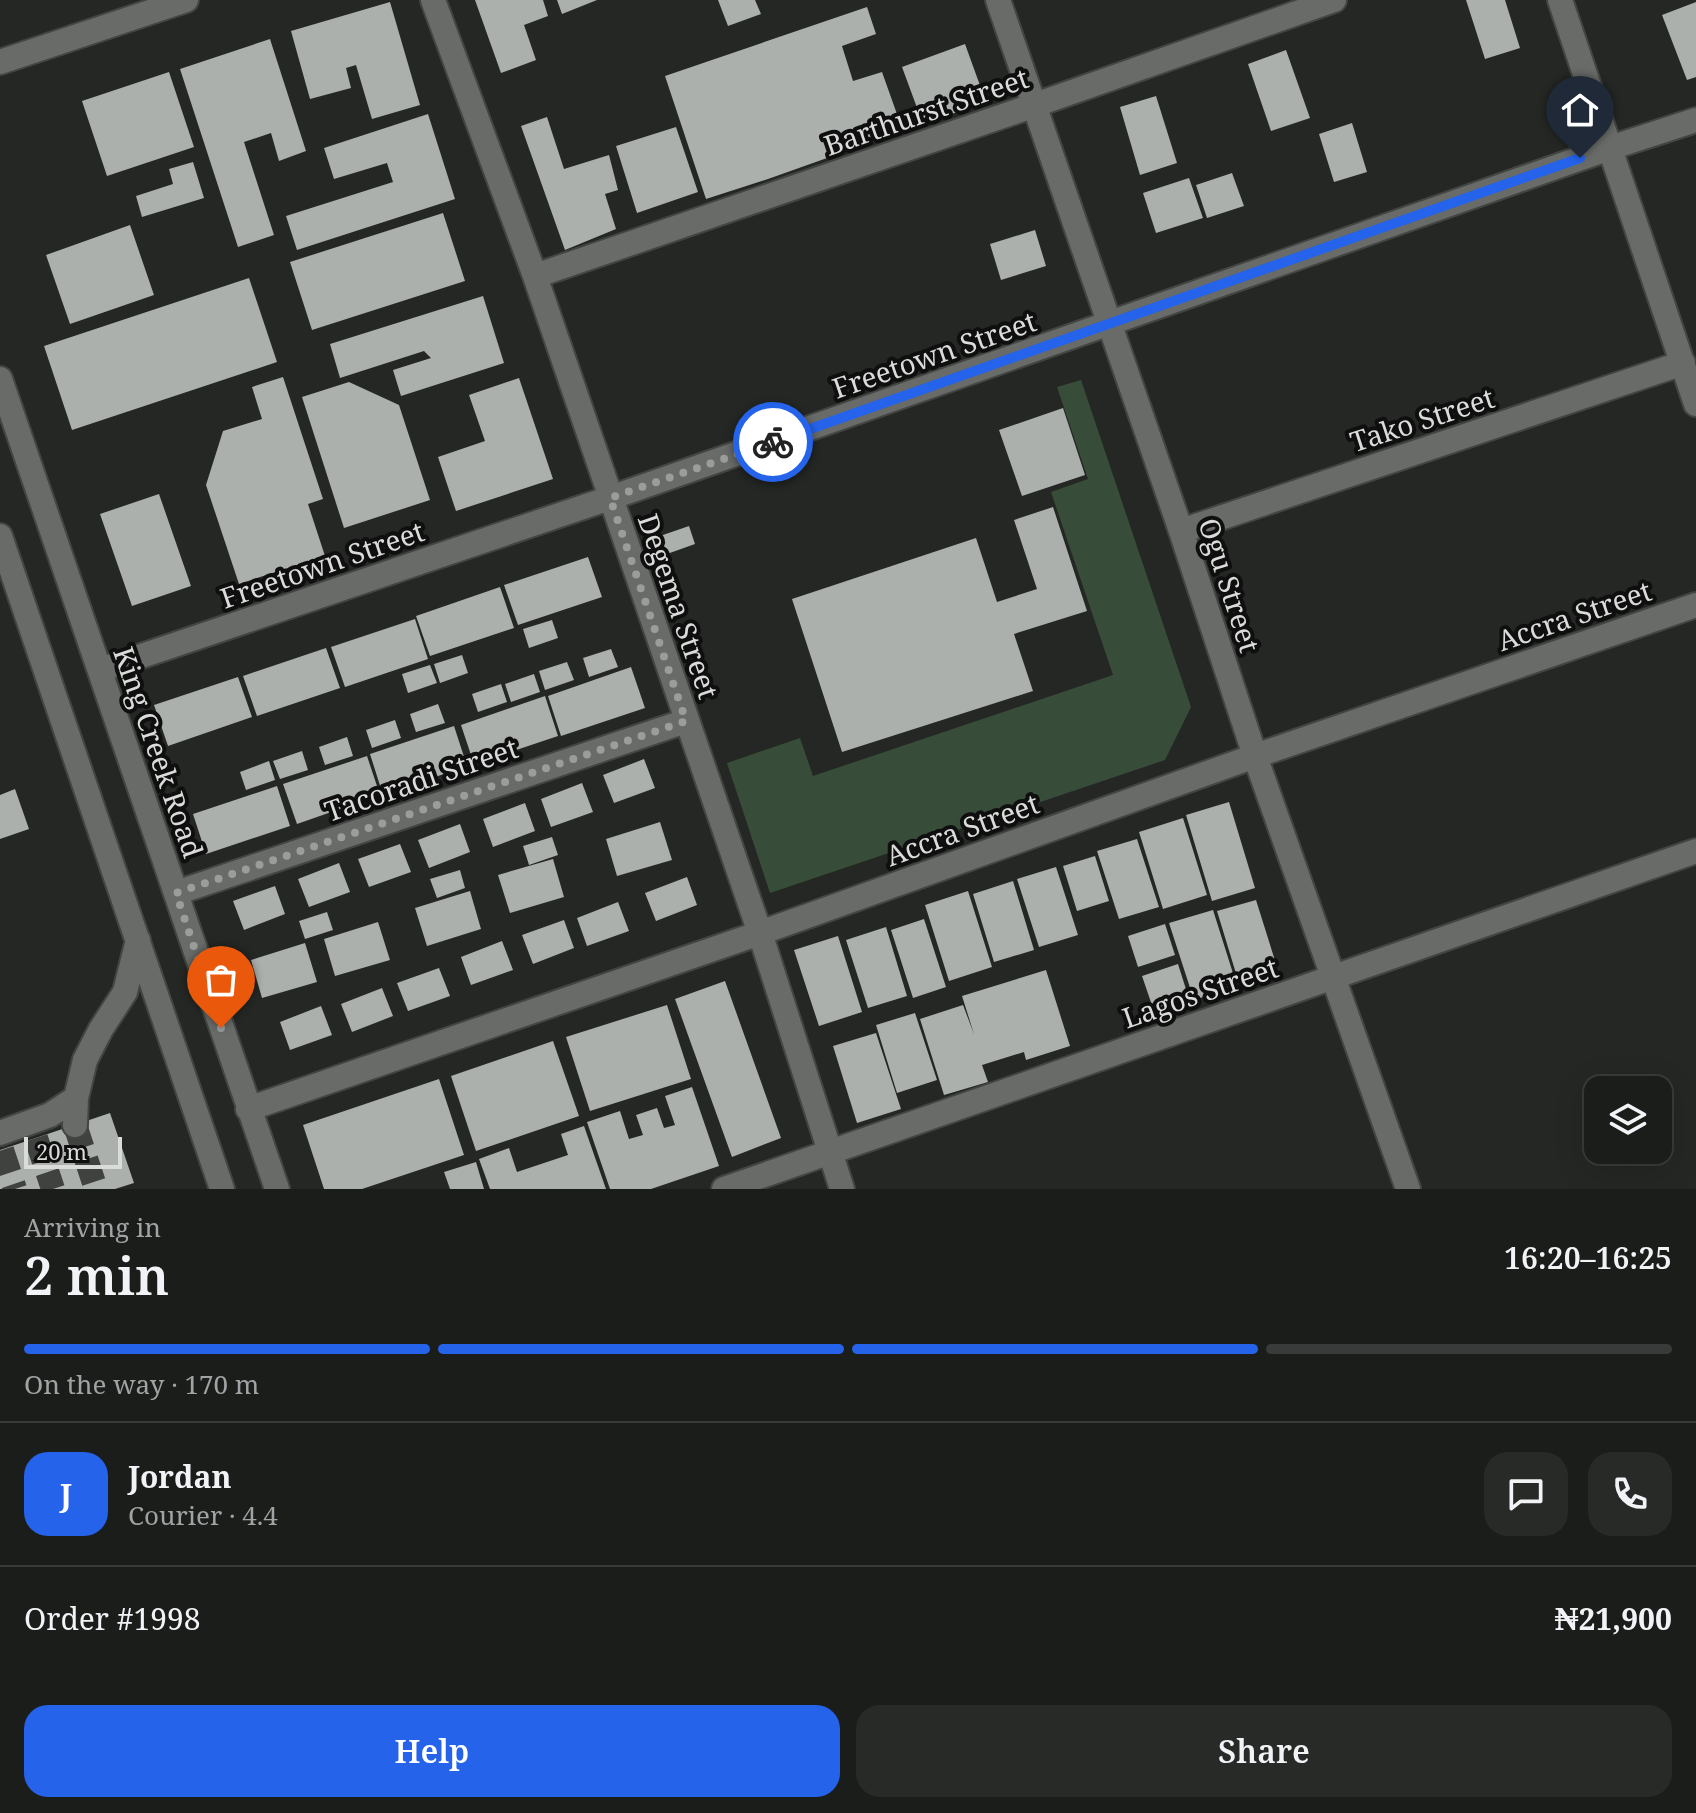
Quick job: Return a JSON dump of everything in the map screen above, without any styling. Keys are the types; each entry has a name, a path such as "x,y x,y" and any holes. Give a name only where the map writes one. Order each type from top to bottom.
{"street":[{"path":"0,62 186,0"},
{"name":"Degema Street","path":"433,0 535,276 760,933 842,1189"},
{"name":"Ogu Street","path":"998,0 1255,756 1408,1189"},
{"name":"Barthurst Street","path":"535,276 1334,0"},
{"path":"1560,0 1696,404"},
{"name":"Freetown Street","path":"100,670 610,498 1696,120"},
{"name":"Tako Street","path":"1181,531 1683,363"},
{"name":"King Creek Road","path":"0,379 277,1189"},
{"path":"0,536 222,1189"},
{"name":"Accra Street","path":"248,1109 1696,605"},
{"name":"Tacoradi Street","path":"176,893 686,721"},
{"name":"Lagos Street","path":"724,1189 1696,851"},
{"path":"75,1125 76,1098 85,1060 125,992 138,940"},
{"path":"1,1142 34,1130 76,1098"}],"green space":[{"path":"1081,380 1191,707 1165,760 770,893 727,763 800,738 813,776 1113,675 1051,492 1088,479 1057,387"}],"building":[{"path":"475,0 543,0 548,16 524,25 536,60 501,73"},
{"path":"557,0 597,0 562,14"},
{"path":"718,0 755,0 761,14 728,26"},
{"path":"1466,0 1505,0 1520,48 1485,59"},
{"path":"390,2 420,105 372,119 356,65 346,68 351,88 310,99 291,31"},
{"path":"1696,2 1696,77 1687,80 1662,15"},
{"path":"867,7 876,34 842,46 853,81 882,72 903,131 706,199 665,76"},
{"path":"270,39 306,151 279,161 271,133 244,142 274,235 238,247 180,69"},
{"path":"965,44 986,102 923,124 902,67"},
{"path":"1286,50 1310,118 1271,131 1248,64"},
{"path":"169,72 194,147 107,176 82,101"},
{"path":"1156,96 1177,163 1140,175 1120,107"},
{"path":"428,114 455,199 297,250 286,216 393,182 387,163 334,179 324,148"},
{"path":"547,117 564,169 609,155 618,190 605,194 616,229 565,250 521,126"},
{"path":"1352,123 1367,172 1334,182 1319,134"},
{"path":"676,127 698,192 637,213 616,146"},
{"path":"193,162 204,198 142,217 136,196 173,184 169,169"},
{"path":"1232,173 1244,206 1207,218 1196,185"},
{"path":"1189,178 1203,218 1156,233 1143,193"},
{"path":"443,213 465,281 312,330 290,262"},
{"path":"130,225 154,295 70,324 46,255"},
{"path":"1035,230 1046,266 1001,280 990,244"},
{"path":"249,278 277,362 72,430 44,346"},
{"path":"483,296 504,363 401,396 393,370 431,358 424,351 340,378 330,344"},
{"path":"283,377 323,499 308,504 325,556 239,584 206,485 223,431 262,419 252,387"},
{"path":"519,378 553,479 456,511 438,457 485,441 469,395"},
{"path":"349,382 399,405 430,500 344,528 302,397"},
{"path":"1063,408 1085,475 1022,496 999,430"},
{"path":"159,494 191,586 132,606 100,514"},
{"path":"1053,507 1087,611 1014,634 1033,691 842,752 792,599 976,538 997,602 1037,589 1014,520"},
{"path":"689,526 695,544 667,554 660,536"},
{"path":"588,557 602,597 518,625 504,585"},
{"path":"500,587 514,628 430,656 416,616"},
{"path":"415,619 428,659 345,687 331,647"},
{"path":"552,620 558,638 529,648 523,629"},
{"path":"326,648 340,688 257,716 243,676"},
{"path":"611,649 618,667 589,677 583,658"},
{"path":"462,655 468,673 440,683 434,664"},
{"path":"567,662 574,680 545,690 539,671"},
{"path":"430,665 437,683 408,693 402,674"},
{"path":"631,667 645,708 561,736 548,696"},
{"path":"534,674 540,692 511,702 505,684"},
{"path":"238,677 252,717 168,746 154,705"},
{"path":"501,684 507,702 478,712 472,694"},
{"path":"545,696 558,736 474,764 461,725"},
{"path":"438,704 445,723 416,732 410,714"},
{"path":"395,720 401,738 372,748 366,730"},
{"path":"454,726 467,766 383,795 370,754"},
{"path":"347,737 353,756 325,765 319,747"},
{"path":"302,751 308,770 280,779 273,761"},
{"path":"367,756 380,795 297,824 283,784"},
{"path":"644,759 655,788 614,803 603,775"},
{"path":"269,761 275,780 246,790 240,772"},
{"path":"582,783 593,812 551,827 541,799"},
{"path":"277,786 290,826 206,854 193,814"},
{"path":"15,789 29,829 0,839 0,795"},
{"path":"1229,802 1255,888 1212,901 1186,815"},
{"path":"525,803 535,831 493,847 483,819"},
{"path":"1183,818 1207,895 1163,909 1139,832"},
{"path":"660,822 672,860 617,876 606,839"},
{"path":"460,824 470,852 429,868 418,840"},
{"path":"552,837 558,855 529,865 523,846"},
{"path":"1137,839 1159,907 1119,919 1097,851"},
{"path":"400,844 411,872 369,887 358,859"},
{"path":"1095,856 1109,901 1077,911 1063,866"},
{"path":"553,859 564,897 510,913 498,875"},
{"path":"339,863 350,892 309,907 298,879"},
{"path":"1056,867 1078,935 1039,947 1017,879"},
{"path":"460,870 465,888 437,898 430,879"},
{"path":"687,877 697,905 656,921 645,893"},
{"path":"1013,881 1034,950 994,962 973,894"},
{"path":"275,886 285,914 244,930 233,901"},
{"path":"470,891 481,929 427,946 415,908"},
{"path":"968,891 992,967 949,981 925,905"},
{"path":"1256,900 1277,967 1238,980 1217,911"},
{"path":"618,902 629,931 587,946 577,918"},
{"path":"1213,910 1237,986 1194,1000 1169,923"},
{"path":"327,912 333,930 305,939 299,921"},
{"path":"924,919 946,987 913,998 891,930"},
{"path":"564,920 574,948 533,964 522,935"},
{"path":"378,922 390,960 335,976 324,939"},
{"path":"1165,924 1175,955 1138,967 1128,936"},
{"path":"886,927 907,996 868,1008 846,940"},
{"path":"838,936 862,1012 819,1026 794,950"},
{"path":"502,941 513,970 471,985 461,957"},
{"path":"305,943 317,982 262,998 251,960"},
{"path":"1178,964 1191,1005 1156,1017 1142,976"},
{"path":"439,968 450,996 408,1011 397,983"},
{"path":"1046,970 1070,1046 1026,1060 1024,1052 982,1065 988,1082 944,1095 920,1019 963,1005 974,1034 962,996"},
{"path":"725,981 781,1138 732,1157 675,999"},
{"path":"382,988 393,1016 352,1032 341,1004"},
{"path":"667,1005 691,1079 590,1111 566,1037"},
{"path":"321,1006 332,1035 290,1050 280,1022"},
{"path":"915,1013 937,1080 897,1093 876,1025"},
{"path":"876,1033 901,1109 857,1123 833,1046"},
{"path":"553,1041 579,1116 476,1151 451,1076"},
{"path":"439,1079 464,1155 362,1189 324,1189 303,1125"},
{"path":"692,1087 719,1166 651,1189 610,1189 587,1122 620,1111 629,1139 643,1135 636,1115 657,1108 664,1128 675,1125 665,1096"},
{"path":"110,1113 134,1183 115,1189 0,1189 0,1150"},
{"path":"584,1126 606,1189 490,1189 479,1159 509,1148 517,1172 568,1155 561,1134"},
{"path":"476,1162 484,1189 450,1189 444,1172"}],"tunnel":[{"path":"75,1125 96,1189"},
{"path":"36,1138 53,1189"},
{"path":"2,1150 15,1189"}],"way so far":[{"path":"221,1028 176,893 686,721 610,498 773,442"}],"route":[{"path":"773,442 1580,158"}]}
